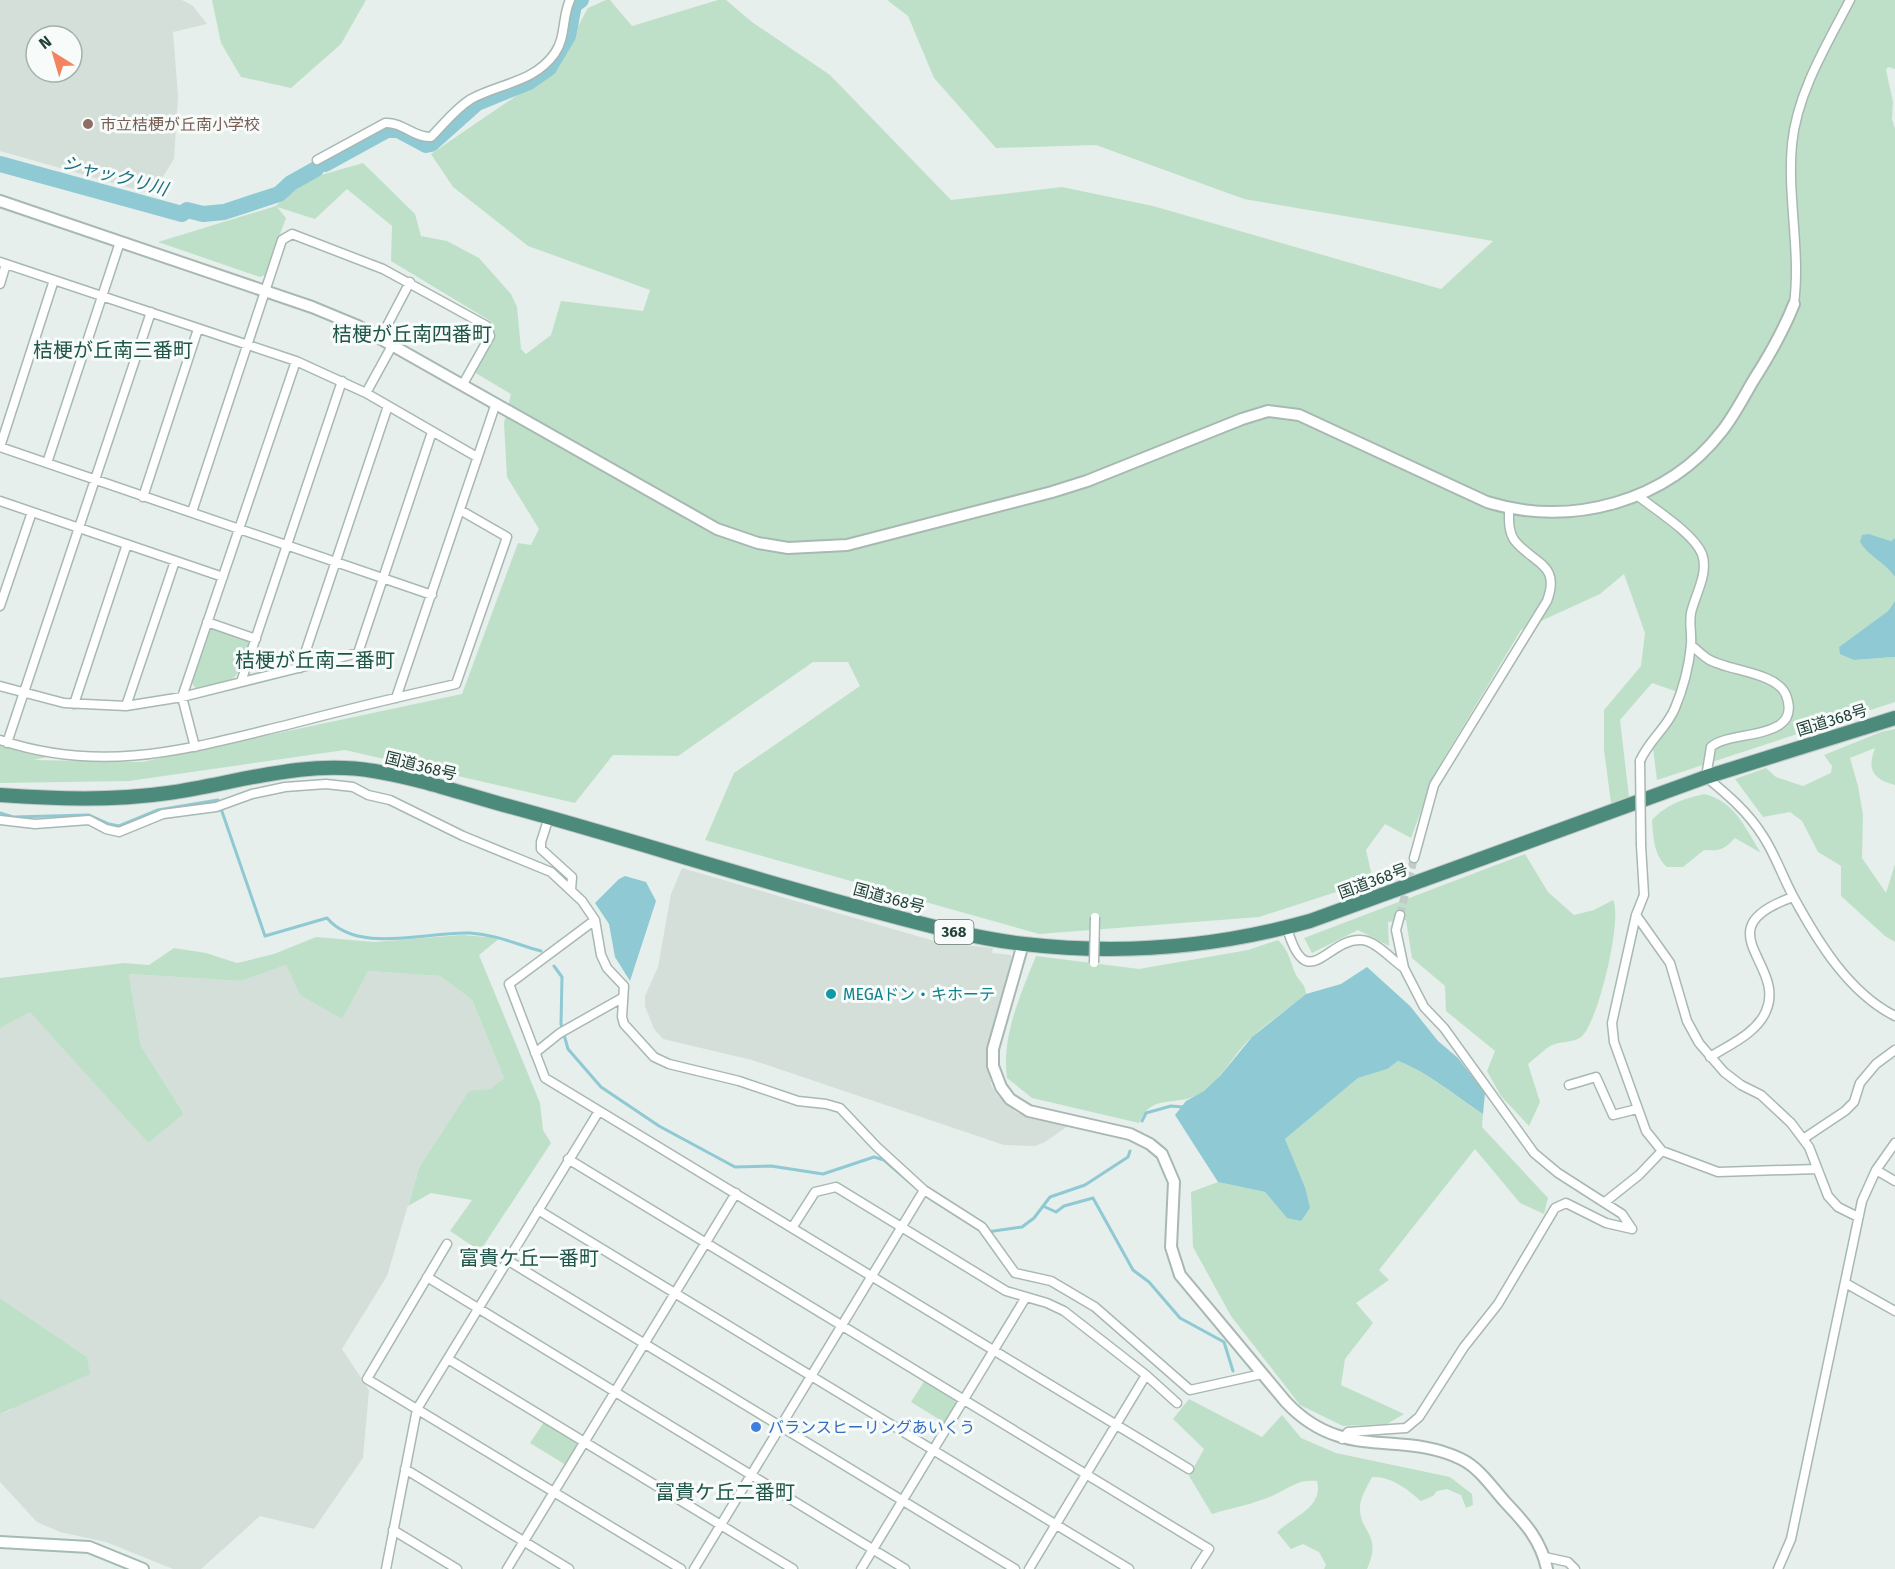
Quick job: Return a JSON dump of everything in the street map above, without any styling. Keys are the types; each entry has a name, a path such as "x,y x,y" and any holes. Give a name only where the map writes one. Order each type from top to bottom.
{"highway":[{"name":"国道368号","path":"0,795 84,798 164,794 282,771 332,767 399,776 549,817 766,882 922,924 1023,944 1137,948 1211,942 1287,928 1706,777 1895,718"}],"street":[{"path":"317,160 385,123 395,123 425,137 431,137 454,113 473,98 527,78 556,52 570,0"},
{"path":"0,201 312,307 381,338 717,529 758,543 788,548 815,548 847,544 1036,497 1087,481 1242,419 1268,411 1299,415 1487,502 1509,509 1548,513 1578,511 1603,507 1638,496 1682,470 1721,432 1777,342 1794,304 1796,270 1792,155 1794,130 1804,95 1850,0"},
{"path":"192,512 282,240 292,234 369,262 410,282 487,326 490,336 463,384"},
{"path":"48,464 120,242"},
{"path":"0,284 3,263 296,361 366,393 477,457"},
{"path":"54,280 0,447 432,595"},
{"path":"381,338 410,282"},
{"path":"150,312 24,694 3,742 58,754 95,757 141,756 195,747 456,684 507,537 460,510"},
{"path":"143,497 198,329"},
{"path":"366,393 393,344"},
{"path":"195,747 182,697 296,361"},
{"path":"241,682 342,381"},
{"path":"396,698 496,403"},
{"path":"300,668 388,406"},
{"path":"0,686 24,694 74,704 126,706 182,697 358,653 432,432"},
{"path":"1638,496 1681,527 1703,555 1703,572 1690,622 1691,645 1675,709 1646,747 1640,761 1644,895 1636,915 1612,1023 1614,1042 1646,1131 1662,1151 1718,1172 1817,1168"},
{"path":"0,501 223,577"},
{"path":"1414,858 1434,785 1547,601 1551,590 1552,583 1546,568 1512,535 1509,509"},
{"path":"0,606 32,512"},
{"path":"74,704 127,544"},
{"path":"126,706 175,561"},
{"path":"207,622 256,639"},
{"path":"1691,645 1708,660 1778,685 1786,695 1789,710 1782,723 1770,729 1715,743 1709,753 1706,777 1738,802 1762,834 1793,897 1824,948 1866,996 1895,1016"},
{"path":"0,820 35,824 89,820 106,829 119,832 162,814 221,806 252,794 285,787 326,784 353,787 368,795 390,800 463,836 551,872 571,890 595,920 601,955 607,968 624,986 622,998 624,1024 649,1053 660,1061 740,1081 798,1101 836,1106 922,1193 982,1227 1015,1273 1051,1281 1080,1297 1142,1346 1190,1390 1262,1374"},
{"path":"549,817 540,842 542,849 572,877 571,890"},
{"path":"1710,1057 1752,1030 1766,1011 1769,986 1754,952 1750,937 1752,924 1759,913 1793,897"},
{"path":"1342,1439 1348,1432 1406,1428 1419,1417 1464,1347 1498,1304 1556,1208 1566,1203 1606,1223 1632,1229 1622,1215 1558,1173 1534,1152 1444,1028 1418,999 1404,968 1396,930 1400,915"},
{"path":"1636,915 1670,963 1687,1021 1710,1057 1741,1085 1761,1095 1803,1139 1833,1202 1850,1215 1858,1217"},
{"path":"1094,963 1095,917"},
{"path":"595,920 509,984 545,1078 1188,1469"},
{"path":"1287,928 1293,949 1298,956 1308,960 1322,958 1360,939 1373,944 1404,968"},
{"path":"1023,944 993,1049 993,1066 1001,1087 1015,1104 1029,1111 1130,1134 1150,1143 1162,1155 1174,1182 1171,1247 1180,1275 1262,1374 1306,1422 1342,1439 1439,1451 1470,1464 1537,1538 1547,1569"},
{"path":"535,1053 560,1033 622,998"},
{"path":"1803,1139 1845,1111 1854,1102 1860,1083 1876,1064 1895,1050"},
{"path":"1569,1085 1596,1077 1613,1114 1637,1109"},
{"path":"386,1569 417,1408 568,1158 599,1111"},
{"path":"1778,1569 1791,1539 1817,1412 1847,1284 1858,1217 1868,1184 1895,1143"},
{"path":"1605,1202 1639,1175 1662,1151"},
{"path":"568,1158 1209,1549 1197,1569"},
{"path":"1876,1170 1895,1181"},
{"path":"792,1228 815,1192 836,1187 1006,1291 1064,1311 1178,1402"},
{"path":"507,1569 736,1193"},
{"path":"694,1569 922,1193"},
{"path":"538,1210 1129,1569"},
{"path":"447,1244 367,1378 681,1569"},
{"path":"507,1260 1015,1569"},
{"path":"427,1278 905,1569"},
{"path":"1847,1284 1895,1311"},
{"path":"861,1569 1026,1297"},
{"path":"448,1359 793,1569"},
{"path":"1029,1569 1146,1376"},
{"path":"405,1469 569,1569"},
{"path":"393,1530 457,1569"},
{"path":"0,1542 89,1547 143,1569"},
{"path":"1545,1557 1568,1562 1575,1569"}],"shaded area":[{"name":"市立桔梗が丘南小学校","path":"0,0 182,0 193,6 207,24 173,32 178,96 174,159 152,194 0,151"},
{"path":"682,868 938,942 993,948 992,953 1011,955 1012,963 987,1047 991,1085 998,1096 1016,1112 1029,1118 1068,1126 1035,1146 1004,1145 752,1060 663,1039 654,1029 645,1006 645,996 658,967 671,894"},
{"path":"286,965 300,995 368,971 440,976 472,1000 504,1078 490,1089 419,1168 387,1276 342,1349 369,1390 363,1458 314,1529 260,1516 201,1569 173,1569 106,1542 60,1532 37,1522 0,1482 0,1414 9,1411 87,1357 0,1298 0,1028 30,1011 148,1143 184,1114 141,1046 129,974 241,981"}],"green space":[{"path":"212,0 366,0 341,44 291,88 241,77 221,43"},
{"path":"610,0 632,26 718,0 726,0 752,22 830,75 951,200 1062,187 1153,206 1441,289 1493,241 1244,199 1096,145 996,148 934,78 908,16 887,0 1895,0 1895,69 1888,67 1886,70 1893,102 1892,119 1895,129 1895,538 1891,541 1869,534 1864,548 1889,568 1895,577 1895,601 1888,611 1839,647 1854,660 1895,657 1895,702 1657,780 1653,748 1686,695 1652,683 1620,720 1629,797 1611,803 1604,750 1604,710 1641,666 1645,633 1624,574 1600,594 1521,630 1435,773 1411,838 1385,824 1366,850 1373,880 1259,917 1039,934 705,840 734,773 860,686 848,662 813,662 678,756 613,755 575,803 345,750 129,781 0,783 0,745 47,757 34,760 142,762 462,694 518,543 531,545 539,529 507,477 504,423 511,394 474,372 495,337 492,322 391,261 392,226 347,189 315,219 277,207 286,218 265,275 260,277 158,242 276,206 300,181 363,163 415,214 421,236 447,241 479,258 511,294 517,307 521,349 526,354 551,335 561,301 643,311 650,290 528,246 453,187 431,154 554,70 588,8"},
{"path":"214,628 248,639 251,643 242,666 234,678 196,689 192,683 210,630"},
{"path":"1895,729 1895,785 1881,780 1873,772 1872,762 1875,748 1850,758 1863,815 1862,858 1886,893 1895,864 1895,942 1885,936 1841,896 1841,866 1818,852 1802,821 1790,812 1763,817 1735,779 1766,768 1776,777 1803,786 1831,773 1832,766 1824,755 1881,732"},
{"path":"1704,794 1724,803 1731,809 1761,853 1735,838 1721,849 1704,850 1683,867 1667,867 1657,852 1652,820 1676,803"},
{"path":"1525,854 1548,892 1574,915 1594,910 1613,900 1615,911 1615,927 1607,970 1595,1013 1588,1028 1581,1037 1550,1046 1528,1064 1540,1102 1529,1126 1501,1096 1487,1071 1495,1051 1446,1011 1445,986 1412,958 1406,920 1388,922 1389,946 1358,930 1312,953 1304,938"},
{"path":"462,935 500,938 479,955 540,1103 543,1130 551,1143 480,1251 450,1231 472,1200 431,1193 408,1206 419,1168 469,1091 490,1089 504,1078 472,1000 440,976 368,971 342,1019 300,995 286,965 241,981 129,974 141,1046 184,1114 148,1143 30,1012 0,1028 0,978 124,963 149,965 174,948 206,953 237,963 274,954 316,937 374,942"},
{"path":"1278,940 1288,954 1306,994 1251,1038 1215,1081 1201,1093 1183,1100 1150,1107 1139,1123 1032,1098 1007,1078 1007,1047 1010,1031 1036,956 1139,969 1248,950"},
{"path":"1398,1061 1430,1078 1483,1114 1482,1127 1548,1198 1544,1214 1520,1203 1475,1149 1379,1270 1389,1280 1356,1303 1373,1323 1345,1359 1341,1385 1404,1414 1387,1424 1343,1426 1300,1405 1231,1316 1193,1247 1191,1192 1218,1182 1265,1192 1287,1218 1305,1187 1285,1139 1358,1078 1386,1069"},
{"path":"0,1298 87,1357 90,1374 0,1414"},
{"path":"925,1380 955,1398 956,1405 945,1423 911,1402"},
{"path":"1189,1399 1262,1437 1282,1415 1301,1438 1336,1453 1450,1477 1472,1494 1473,1505 1466,1508 1461,1495 1447,1489 1437,1491 1433,1496 1421,1501 1392,1481 1372,1477 1360,1503 1363,1522 1373,1548 1367,1569 1324,1569 1326,1565 1319,1552 1303,1544 1291,1549 1277,1532 1312,1505 1318,1490 1317,1481 1299,1483 1265,1499 1212,1514 1189,1476 1204,1449 1173,1419"},
{"path":"544,1422 575,1441 577,1447 566,1465 530,1443"}],"water":[{"path":"1869,534 1891,541 1895,538 1895,577 1860,542 1862,535"},
{"path":"1895,601 1895,657 1854,660 1840,654 1839,647 1888,611"},
{"path":"625,876 646,882 656,901 630,981 615,957 609,924 595,903"},
{"path":"1367,967 1410,1006 1438,1041 1458,1058 1485,1093 1483,1114 1430,1078 1398,1061 1387,1069 1358,1078 1285,1139 1305,1187 1310,1208 1301,1221 1287,1218 1265,1192 1218,1182 1175,1115 1186,1101 1204,1091 1220,1076 1252,1037 1306,994 1341,984"}],"waterway":[{"name":"シャックリ川","path":"325,164 387,130 398,130 426,145 431,144 477,103 529,82 549,68 568,36 574,5 581,0"},
{"name":"シャックリ川","path":"0,164 182,214 187,210 203,214 224,212 279,194 291,183 316,169"},
{"path":"0,813 13,817 89,815 119,826 158,810 218,800 265,936 327,918 340,929 357,936 394,939 470,933 498,938 541,951"},
{"path":"554,966 562,977 561,1024 568,1049 601,1087 659,1126 735,1167 771,1166 823,1174 874,1157 884,1160 914,1186"},
{"path":"1142,1121 1146,1113 1171,1106 1183,1107"},
{"path":"987,1232 1022,1227 1034,1218 1050,1197 1085,1185 1128,1157 1130,1151"},
{"path":"1043,1206 1056,1212 1064,1206 1093,1198 1133,1270 1149,1282 1180,1318 1224,1342 1233,1371"},
{"path":"931,1199 981,1231"}],"tunnel":[{"path":"1400,915 1414,858"}],"place":[{"name":"市立桔梗が丘南小学校","path":"88,124"},
{"name":"MEGAドン・キホーテ","path":"831,994"},
{"name":"バランスヒーリングあいくう","path":"756,1427"}],"district":[{"name":"桔梗が丘南四番町","path":"412,334"},
{"name":"桔梗が丘南三番町","path":"113,350"},
{"name":"桔梗が丘南二番町","path":"315,660"},
{"name":"富貴ケ丘一番町","path":"529,1258"},
{"name":"富貴ケ丘二番町","path":"725,1492"}]}
